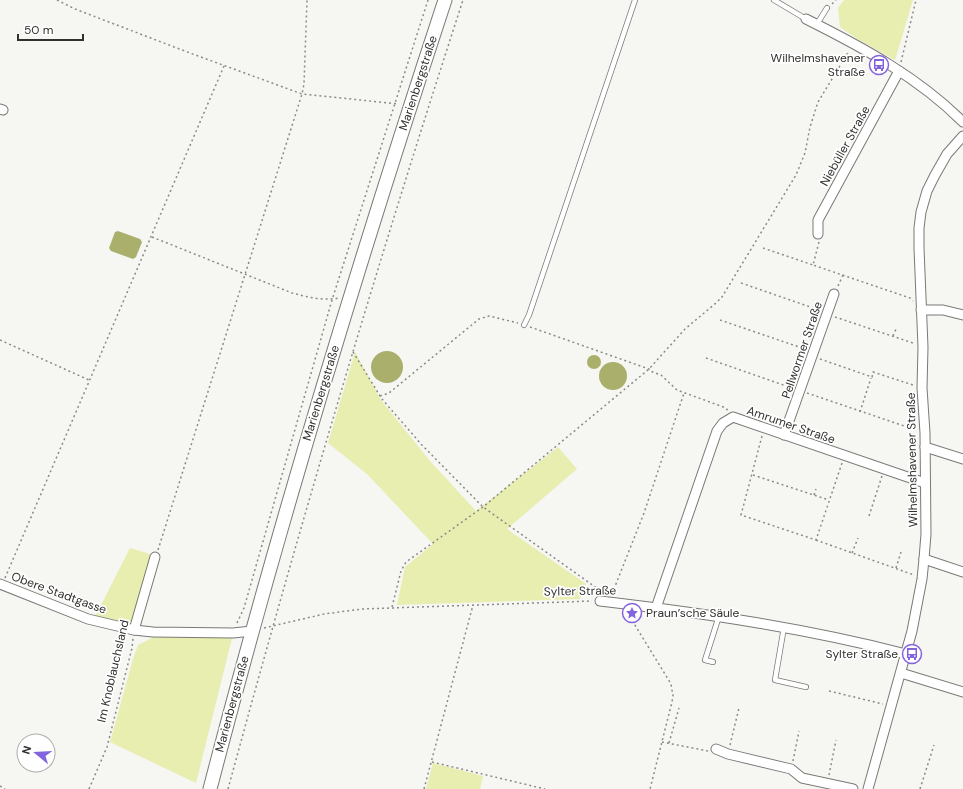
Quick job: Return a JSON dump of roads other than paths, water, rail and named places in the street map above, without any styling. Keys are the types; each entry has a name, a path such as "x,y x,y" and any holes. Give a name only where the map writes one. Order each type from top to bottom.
{"main road":[{"name":"Marienbergstraße","path":"210,789 252,631 320,395 350,296 445,0"}],"street":[{"path":"806,19 853,44 914,80 963,122"},
{"name":"Niebüller Straße","path":"818,234 818,220 900,71"},
{"name":"Wilhelmshavener Straße","path":"868,789 912,632 924,559 926,534 925,433 922,388 923,347 919,228 927,191 935,174 948,154 963,136"},
{"name":"Pellwormer Straße","path":"784,436 834,294"},
{"path":"921,310 943,310 963,315"},
{"name":"Amrumer Straße","path":"656,608 717,431 722,423 733,417 784,436 925,483"},
{"path":"925,447 963,459"},
{"name":"Im Knoblauchsland","path":"134,630 156,557"},
{"path":"924,559 963,572"},
{"name":"Obere Stadtgasse","path":"1,585 88,619 134,630 153,632 233,633 252,631"},
{"name":"Sylter Straße","path":"600,601 719,616 784,627 858,642 906,654"},
{"path":"901,673 963,692"},
{"path":"716,750 791,769 802,778 853,789"}],"lane":[{"path":"524,325 529,316 635,0"},
{"path":"774,0 806,19"},
{"path":"817,24 827,8"},
{"path":"713,662 704,660 719,616"},
{"path":"784,627 775,680 806,688"}],"place":[{"name":"Wilhelmshavener Straße","path":"879,65"},
{"name":"Praun’sche Säule","path":"632,613"},
{"name":"Sylter Straße","path":"912,654"}]}
